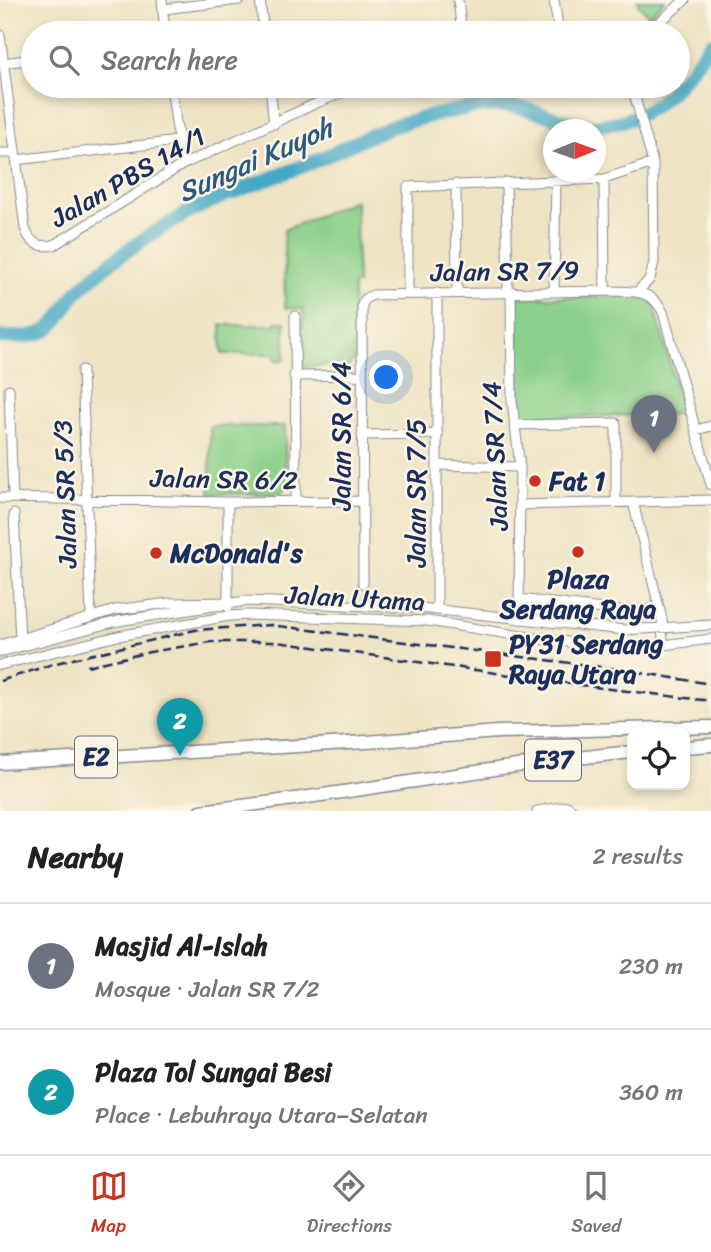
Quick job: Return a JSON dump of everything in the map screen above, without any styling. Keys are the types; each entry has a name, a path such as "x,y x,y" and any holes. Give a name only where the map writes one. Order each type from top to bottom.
{"highway":[{"name":"E37","path":"184,753 498,732 711,727"},
{"path":"690,747 710,746"},
{"name":"E37","path":"201,811 284,802 558,759 627,752"},
{"name":"E2","path":"0,763 184,753"}],"street":[{"path":"162,5 240,0"},
{"path":"260,0 263,21"},
{"path":"458,0 461,21"},
{"path":"554,0 557,21"},
{"path":"661,21 685,0"},
{"path":"555,21 556,16"},
{"name":"Jalan PBS 14/1","path":"0,36 28,238 33,243 47,247 182,165 329,98"},
{"path":"3,63 21,61"},
{"path":"173,98 182,165"},
{"path":"271,98 274,124"},
{"path":"635,98 652,159 654,262 650,279 637,292"},
{"path":"0,153 15,157 178,141"},
{"path":"606,177 652,159"},
{"path":"408,293 408,187 543,181"},
{"name":"Jalan SR 7/4","path":"506,182 514,425 520,467 519,619"},
{"path":"554,292 556,182"},
{"path":"604,182 605,291"},
{"path":"456,184 457,292"},
{"name":"Jalan SR 7/9","path":"373,295 605,291 637,292 651,296 656,299 663,312 696,430"},
{"name":"Jalan SR 7/5","path":"437,293 437,610"},
{"name":"Jalan SR 6/4","path":"363,583 362,305 366,298 373,295"},
{"path":"295,316 296,501"},
{"name":"Jalan SR 5/3","path":"82,370 91,616"},
{"path":"294,376 362,375"},
{"path":"9,389 13,498"},
{"path":"514,425 616,424 616,502"},
{"path":"711,426 696,430 711,485"},
{"path":"362,435 438,434"},
{"path":"438,465 520,467"},
{"name":"Jalan SR 6/2","path":"0,498 228,502 363,501"},
{"path":"520,505 711,500"},
{"path":"228,502 229,616"},
{"path":"633,502 659,610 663,645"},
{"path":"14,514 20,640"},
{"path":"519,599 619,611 659,610"},
{"name":"Jalan Utama","path":"0,652 105,624 228,603 292,601 437,610 609,629 711,625"},
{"path":"0,645 91,616 169,603 228,603"},
{"name":"Jalan Utama","path":"0,665 118,636 229,616 383,618 488,629 547,640 618,646 663,645 711,639"},
{"path":"537,811 567,806 574,811"}],"green space":[{"path":"637,0 665,0 649,16"},
{"path":"356,200 354,360 348,366 305,366 299,361 299,327 303,326 303,309 285,308 284,230"},
{"path":"517,297 640,297 654,304 683,414 519,418"},
{"path":"276,322 285,322 285,360 276,360 275,354 222,354 221,325 275,325"},
{"path":"210,426 285,426 286,488 280,493 210,494"}],"waterway":[{"name":"Sungai Kuyoh","path":"690,70 711,43"},
{"name":"Sungai Kuyoh","path":"0,337 31,336 47,330 75,294 105,267 145,238 188,213 403,123 455,111 500,105 584,125 600,125 640,115 665,98"}],"railway":[{"path":"0,681 56,663 195,630 271,625 617,669 711,684"},
{"path":"87,666 210,642 277,642 711,701"}],"place":[{"name":"Masjid Al-Islah","path":"654,453"},
{"name":"Fat 1","path":"535,481"},
{"name":"Plaza Serdang Raya","path":"578,552"},
{"name":"McDonald's","path":"156,553"},
{"name":"PY31 Serdang Raya Utara","path":"493,659"},
{"name":"Plaza Tol Sungai Besi","path":"180,756"}]}
